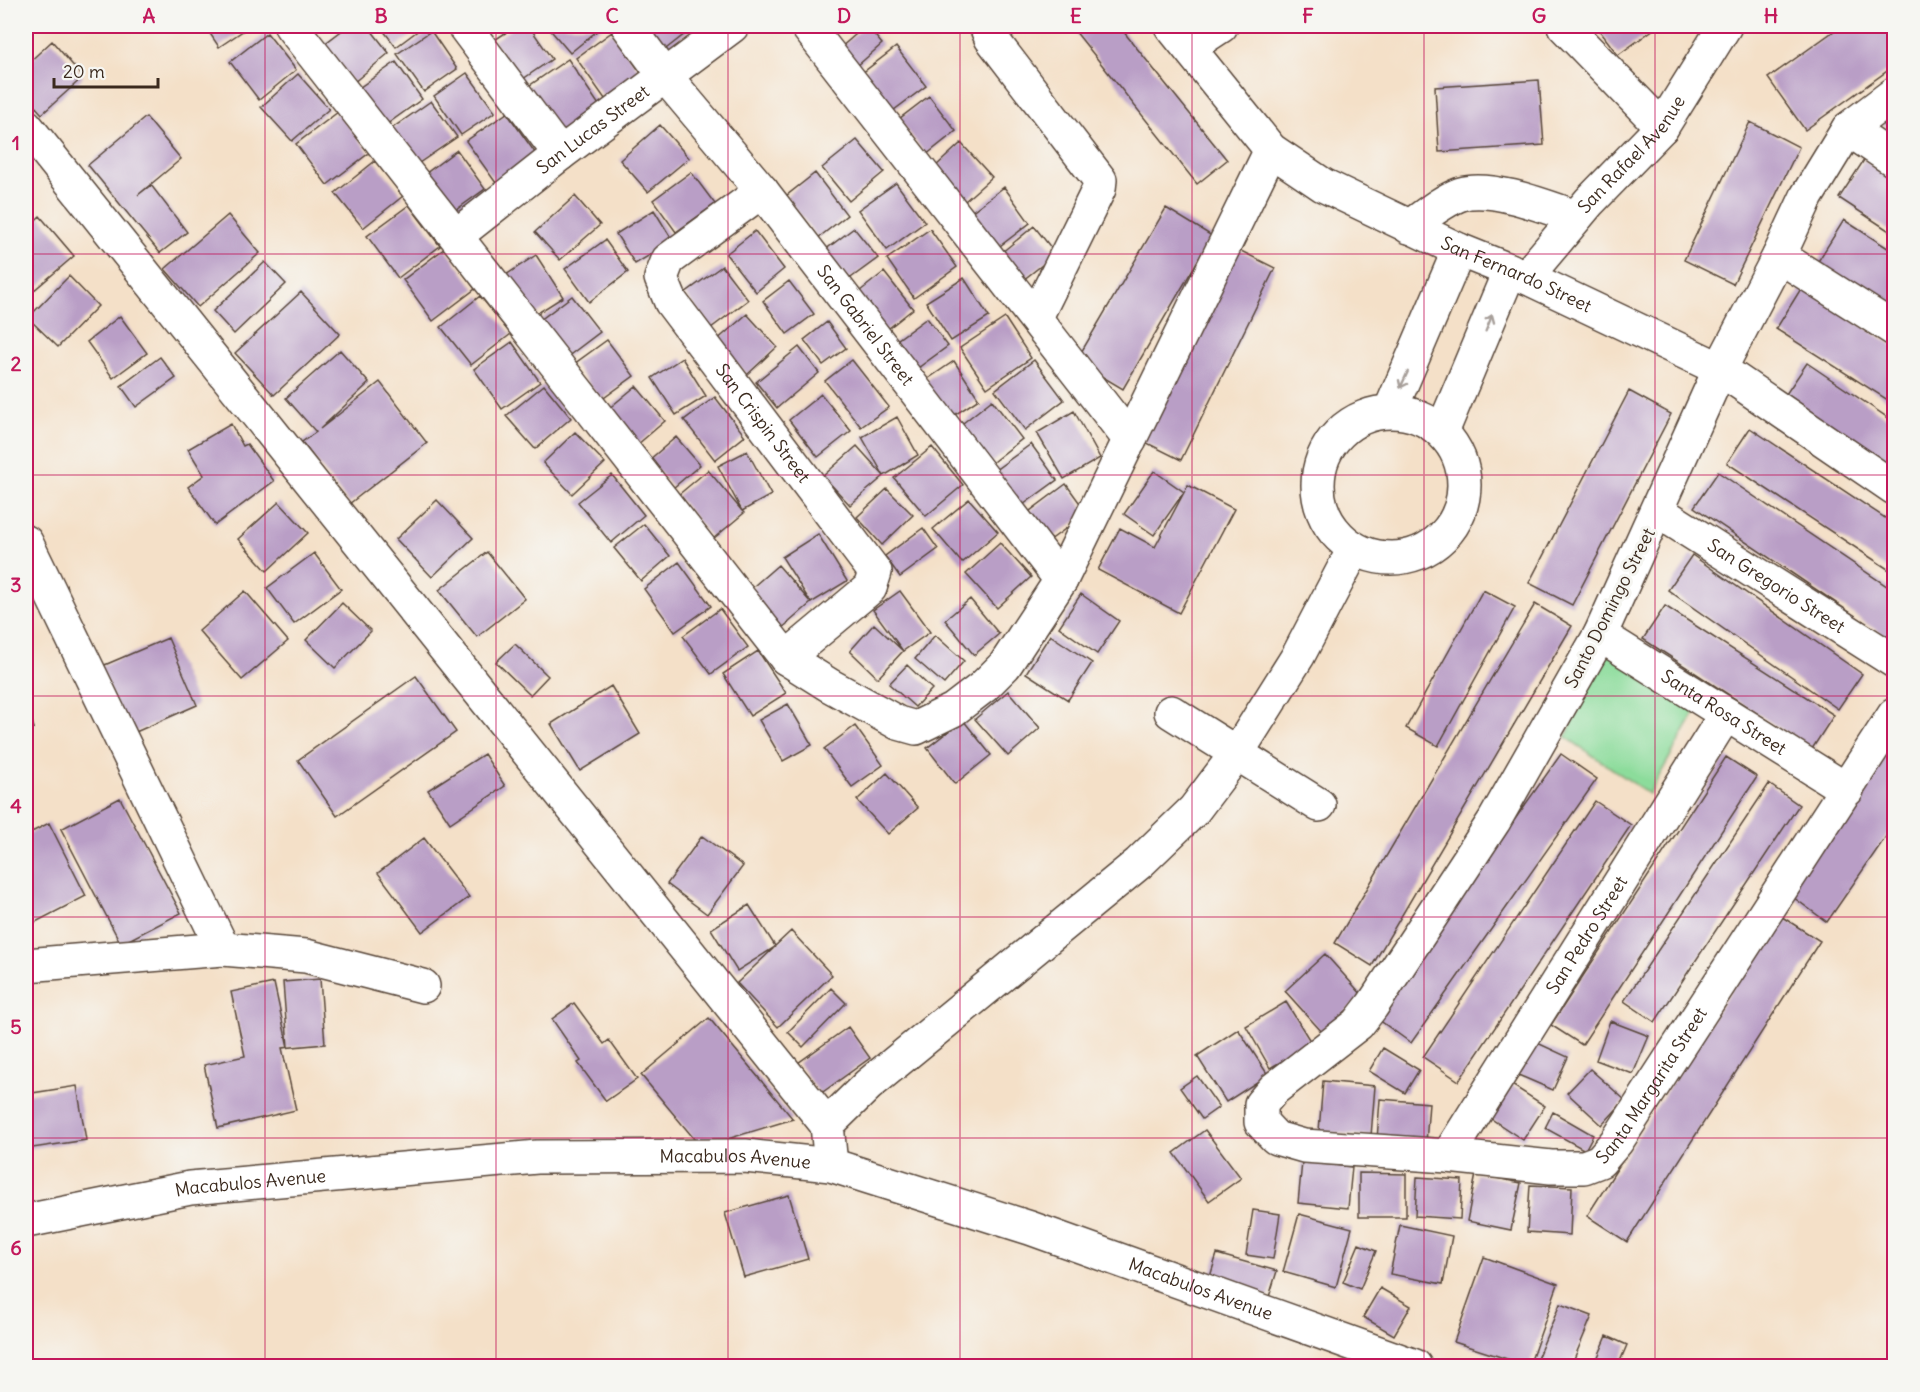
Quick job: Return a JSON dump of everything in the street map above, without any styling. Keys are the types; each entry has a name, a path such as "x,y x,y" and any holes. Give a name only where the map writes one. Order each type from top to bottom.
{"street":[{"path":"291,26 457,235 786,658 898,723 916,728 953,710 998,673 1061,580 1271,150"},
{"path":"464,26 560,154"},
{"name":"San Gabriel Street","path":"628,26 665,76 762,191 1061,580"},
{"name":"San Lucas Street","path":"457,235 560,154 732,26"},
{"path":"807,26 1036,316 1130,440"},
{"path":"986,26 992,38 1100,180 1099,189 1036,316"},
{"path":"1180,36 1221,26"},
{"path":"1564,26 1662,127"},
{"name":"San Rafael Avenue","path":"1442,432 1518,274 1662,127 1725,26"},
{"name":"San Fernardo Street","path":"1180,36 1271,150 1323,185 1409,227 1518,274 1720,369 1894,488"},
{"name":"Santo Domingo Street","path":"1274,1089 1358,1024 1494,821 1600,635 1658,511 1720,369 1779,256 1807,196 1848,129 1894,94"},
{"path":"26,126 827,1125 831,1165"},
{"path":"1848,129 1894,160"},
{"name":"San Crispin Street","path":"762,191 668,260 661,278 671,302 875,572 870,588 786,658"},
{"path":"1409,227 1440,204 1463,194 1491,194 1530,202 1576,217"},
{"path":"1390,411 1460,250"},
{"path":"1779,256 1894,329"},
{"path":"1390,411 1409,413 1427,420 1442,432 1457,452 1465,477 1464,502 1454,525 1436,544 1417,554 1396,559 1375,557 1354,549 1335,532 1322,510 1317,486 1321,463 1331,442 1347,425 1367,415 1390,411"},
{"name":"San Gregorio Street","path":"1658,511 1894,661"},
{"path":"26,542 223,949"},
{"path":"827,1125 868,1085 1138,863 1194,810 1237,753 1298,656 1354,549"},
{"name":"Santa Rosa Street","path":"1600,635 1847,790"},
{"path":"1171,712 1319,805"},
{"name":"San Pedro Street","path":"1448,1156 1726,714"},
{"name":"Santa Margarita Street","path":"1274,1089 1261,1104 1261,1122 1276,1138 1304,1146 1448,1156 1551,1167 1584,1167 1600,1161 1617,1141 1894,715"},
{"path":"26,963 223,949 306,956 423,986"},
{"name":"Macabulos Avenue","path":"26,1221 190,1188 537,1157 745,1156 831,1165 1030,1228 1414,1366"}],"green space":[{"path":"1604,650 1700,704 1649,794 1566,737"}],"building":[{"path":"205,26 250,26 219,47"},
{"path":"348,26 368,26 389,53 353,83 323,45"},
{"path":"380,26 424,26 396,47"},
{"path":"516,26 529,26 552,59 520,81 493,41"},
{"path":"547,26 603,26 570,53"},
{"path":"641,26 695,26 662,52"},
{"path":"861,26 867,26 882,44 856,67 840,48 863,28"},
{"path":"1071,26 1119,26 1227,160 1197,184"},
{"path":"1596,26 1651,26 1654,29 1618,55"},
{"path":"1841,26 1894,26 1894,66 1805,130 1768,78"},
{"path":"431,31 457,69 424,92 397,54"},
{"path":"612,32 641,73 605,99 576,58"},
{"path":"267,33 296,70 259,100 230,62"},
{"path":"52,41 83,77 42,114 26,96 26,65"},
{"path":"896,47 926,86 890,113 861,74"},
{"path":"568,59 605,114 564,143 526,88"},
{"path":"396,62 422,99 383,127 356,90"},
{"path":"467,73 495,112 461,135 434,96"},
{"path":"298,74 329,109 292,141 261,107"},
{"path":"1539,80 1544,145 1439,152 1435,87"},
{"path":"929,96 956,131 926,155 899,119"},
{"path":"431,101 457,137 416,165 391,129"},
{"path":"1894,106 1894,131 1882,124"},
{"path":"338,112 369,153 327,185 296,144"},
{"path":"507,113 536,154 496,183 466,141"},
{"path":"146,117 181,159 138,195 151,185 187,232 160,253 88,165"},
{"path":"1750,122 1799,147 1733,284 1684,260"},
{"path":"660,125 689,158 648,192 620,160"},
{"path":"857,140 884,172 849,201 822,168"},
{"path":"961,143 992,177 965,201 935,167"},
{"path":"457,150 485,189 453,212 425,174"},
{"path":"1864,160 1894,180 1894,234 1839,198"},
{"path":"375,161 403,196 363,228 335,193"},
{"path":"691,172 715,204 676,232 653,200"},
{"path":"815,173 847,215 818,238 786,196"},
{"path":"896,183 925,222 887,250 858,210"},
{"path":"1004,187 1030,223 996,249 970,213"},
{"path":"575,196 600,225 560,260 535,232"},
{"path":"409,205 440,246 398,278 367,236"},
{"path":"1166,208 1212,236 1123,389 1076,361"},
{"path":"654,210 673,241 635,264 616,234"},
{"path":"228,215 260,253 198,307 165,269"},
{"path":"40,216 74,256 26,297 26,229"},
{"path":"1844,220 1894,252 1894,312 1817,263"},
{"path":"1034,226 1056,254 1023,280 1001,253"},
{"path":"854,228 878,258 848,280 825,250"},
{"path":"930,229 957,267 914,298 887,259"},
{"path":"755,231 784,269 756,292 726,254"},
{"path":"605,240 628,272 589,302 565,269"},
{"path":"1229,245 1275,268 1181,460 1135,437"},
{"path":"445,248 475,289 433,321 403,280"},
{"path":"536,255 563,297 530,318 503,277"},
{"path":"265,262 286,284 234,334 213,311"},
{"path":"722,266 748,300 711,328 685,293"},
{"path":"884,272 913,309 884,332 855,295"},
{"path":"69,276 98,306 58,347 28,318"},
{"path":"964,278 989,317 951,341 926,302"},
{"path":"789,281 814,314 787,334 763,301"},
{"path":"1802,287 1894,346 1894,404 1776,329"},
{"path":"301,292 340,334 274,395 235,353"},
{"path":"480,296 511,334 471,365 441,327"},
{"path":"572,296 600,332 567,357 539,321"},
{"path":"747,314 777,347 747,375 716,341"},
{"path":"120,316 147,353 113,378 87,342"},
{"path":"927,318 948,346 911,373 890,345"},
{"path":"1005,318 1031,358 987,388 960,348"},
{"path":"827,322 846,348 823,365 804,340"},
{"path":"607,340 634,376 601,400 574,364"},
{"path":"512,342 540,382 502,409 474,369"},
{"path":"799,347 819,373 777,408 756,382"},
{"path":"340,350 369,383 320,429 380,382 427,443 349,504 302,442 316,432 286,398"},
{"path":"160,357 176,378 136,407 121,386"},
{"path":"682,358 706,396 676,415 652,378"},
{"path":"852,360 889,407 861,427 825,381"},
{"path":"1034,360 1064,400 1025,430 995,390"},
{"path":"954,361 979,399 944,422 919,385"},
{"path":"1807,363 1894,422 1894,472 1784,397"},
{"path":"544,385 571,418 535,449 506,416"},
{"path":"636,386 665,421 637,445 607,410"},
{"path":"1629,391 1671,414 1572,605 1529,583"},
{"path":"821,394 851,431 818,457 789,420"},
{"path":"715,397 745,436 715,460 684,420"},
{"path":"992,400 1022,439 989,465 958,427"},
{"path":"1074,411 1100,458 1064,479 1037,433"},
{"path":"897,417 918,455 884,476 862,437"},
{"path":"231,424 243,446 247,444 274,481 215,525 188,487 204,475 188,449"},
{"path":"1750,428 1894,524 1894,573 1727,463"},
{"path":"575,432 605,463 572,494 543,463"},
{"path":"676,437 700,465 673,488 649,460"},
{"path":"1031,444 1057,480 1020,507 994,471"},
{"path":"857,446 884,476 850,505 823,476"},
{"path":"932,447 963,485 926,516 894,478"},
{"path":"747,451 771,495 742,511 718,466"},
{"path":"708,470 744,513 713,539 677,496"},
{"path":"1154,471 1184,492 1154,535 1124,514"},
{"path":"1718,472 1894,591 1894,642 1694,507"},
{"path":"612,475 644,515 611,543 578,502"},
{"path":"1066,484 1087,513 1046,543 1026,514"},
{"path":"1188,485 1234,509 1179,613 1098,570 1120,528 1155,547"},
{"path":"887,489 913,515 882,545 857,517"},
{"path":"969,499 998,532 962,563 933,529"},
{"path":"437,500 473,538 432,577 396,539"},
{"path":"279,502 308,533 267,571 238,539"},
{"path":"644,524 670,556 641,581 614,548"},
{"path":"923,528 938,549 900,577 885,556"},
{"path":"818,534 847,581 811,603 782,557"},
{"path":"1000,543 1031,577 997,608 966,574"},
{"path":"487,552 525,599 477,637 439,590"},
{"path":"314,553 341,589 294,624 267,588"},
{"path":"1692,555 1862,674 1838,709 1668,590"},
{"path":"679,562 711,606 675,632 644,589"},
{"path":"778,565 811,603 780,630 747,592"},
{"path":"1483,590 1515,607 1438,746 1406,728"},
{"path":"245,591 288,641 242,680 199,631"},
{"path":"900,591 930,632 903,651 873,610"},
{"path":"1081,594 1119,621 1097,654 1059,627"},
{"path":"970,599 999,634 974,655 945,620"},
{"path":"342,603 371,631 335,668 306,640"},
{"path":"1535,604 1572,626 1372,966 1335,943"},
{"path":"1665,606 1834,715 1812,749 1643,639"},
{"path":"720,609 748,647 711,674 683,636"},
{"path":"874,624 903,651 878,678 850,651"},
{"path":"935,635 964,661 944,684 915,659"},
{"path":"1050,635 1092,663 1068,700 1026,673"},
{"path":"168,638 197,705 129,735 100,667"},
{"path":"515,644 548,676 530,695 496,662"},
{"path":"758,651 786,693 750,716 723,674"},
{"path":"907,665 932,689 915,707 889,684"},
{"path":"416,676 456,732 337,816 298,760"},
{"path":"611,686 640,734 580,771 551,724"},
{"path":"1008,691 1040,728 1008,756 975,719"},
{"path":"26,701 34,728 26,731"},
{"path":"788,704 812,745 783,761 759,720"},
{"path":"963,720 991,755 955,784 927,748"},
{"path":"855,726 883,765 852,787 824,749"},
{"path":"1894,728 1894,825 1827,922 1782,889"},
{"path":"484,754 505,786 450,823 428,790"},
{"path":"1561,754 1597,779 1411,1043 1375,1017"},
{"path":"1726,757 1757,777 1582,1045 1551,1025"},
{"path":"887,773 918,808 888,834 857,800"},
{"path":"1769,784 1799,805 1655,1022 1624,1001"},
{"path":"120,798 181,913 121,944 61,829"},
{"path":"1595,801 1631,825 1459,1081 1423,1057"},
{"path":"49,823 86,896 26,927 26,835"},
{"path":"702,836 743,866 707,914 667,884"},
{"path":"424,838 469,897 422,932 378,873"},
{"path":"749,905 775,946 791,931 832,975 778,1027 737,983 775,947 737,971 711,929"},
{"path":"1779,915 1820,941 1627,1242 1587,1216"},
{"path":"1325,954 1363,996 1322,1032 1285,991"},
{"path":"320,979 325,1044 282,1048 296,1110 218,1128 204,1065 245,1056 231,992 274,983 288,1047 283,982"},
{"path":"831,988 846,1003 803,1047 788,1032"},
{"path":"1286,1002 1312,1044 1270,1068 1246,1026"},
{"path":"574,1003 604,1044 609,1040 637,1079 606,1101 578,1063 581,1061 552,1019"},
{"path":"709,1018 793,1119 701,1147 641,1075"},
{"path":"1610,1021 1649,1036 1633,1074 1596,1060"},
{"path":"848,1027 870,1058 820,1094 798,1063"},
{"path":"1238,1029 1268,1075 1226,1102 1197,1056"},
{"path":"1531,1040 1568,1057 1553,1090 1516,1074"},
{"path":"1383,1048 1419,1070 1405,1093 1369,1071"},
{"path":"1590,1069 1625,1100 1602,1125 1567,1093"},
{"path":"1197,1076 1219,1107 1202,1119 1180,1088"},
{"path":"1323,1081 1375,1086 1371,1136 1319,1131"},
{"path":"1512,1085 1545,1106 1523,1140 1490,1118"},
{"path":"77,1086 86,1140 26,1149 26,1094"},
{"path":"1380,1099 1429,1103 1426,1143 1377,1140"},
{"path":"1553,1112 1593,1135 1585,1150 1545,1128"},
{"path":"1205,1130 1241,1178 1209,1201 1174,1153"},
{"path":"1302,1162 1352,1167 1348,1208 1298,1203"},
{"path":"1359,1173 1406,1174 1406,1217 1359,1217"},
{"path":"1476,1174 1521,1183 1511,1230 1467,1221"},
{"path":"1417,1177 1462,1180 1460,1219 1415,1216"},
{"path":"1530,1185 1572,1187 1570,1235 1527,1232"},
{"path":"789,1195 808,1259 744,1277 725,1213"},
{"path":"1253,1210 1280,1214 1273,1259 1246,1255"},
{"path":"1299,1214 1352,1228 1336,1287 1283,1272"},
{"path":"1400,1225 1452,1236 1443,1284 1390,1274"},
{"path":"1359,1244 1376,1251 1360,1289 1343,1282"},
{"path":"1217,1254 1277,1271 1269,1297 1209,1280"},
{"path":"1484,1257 1558,1284 1529,1366 1454,1342"},
{"path":"1380,1288 1411,1306 1394,1335 1363,1317"},
{"path":"1560,1304 1592,1316 1571,1366 1534,1366"},
{"path":"1607,1336 1627,1345 1618,1366 1594,1366"}]}
